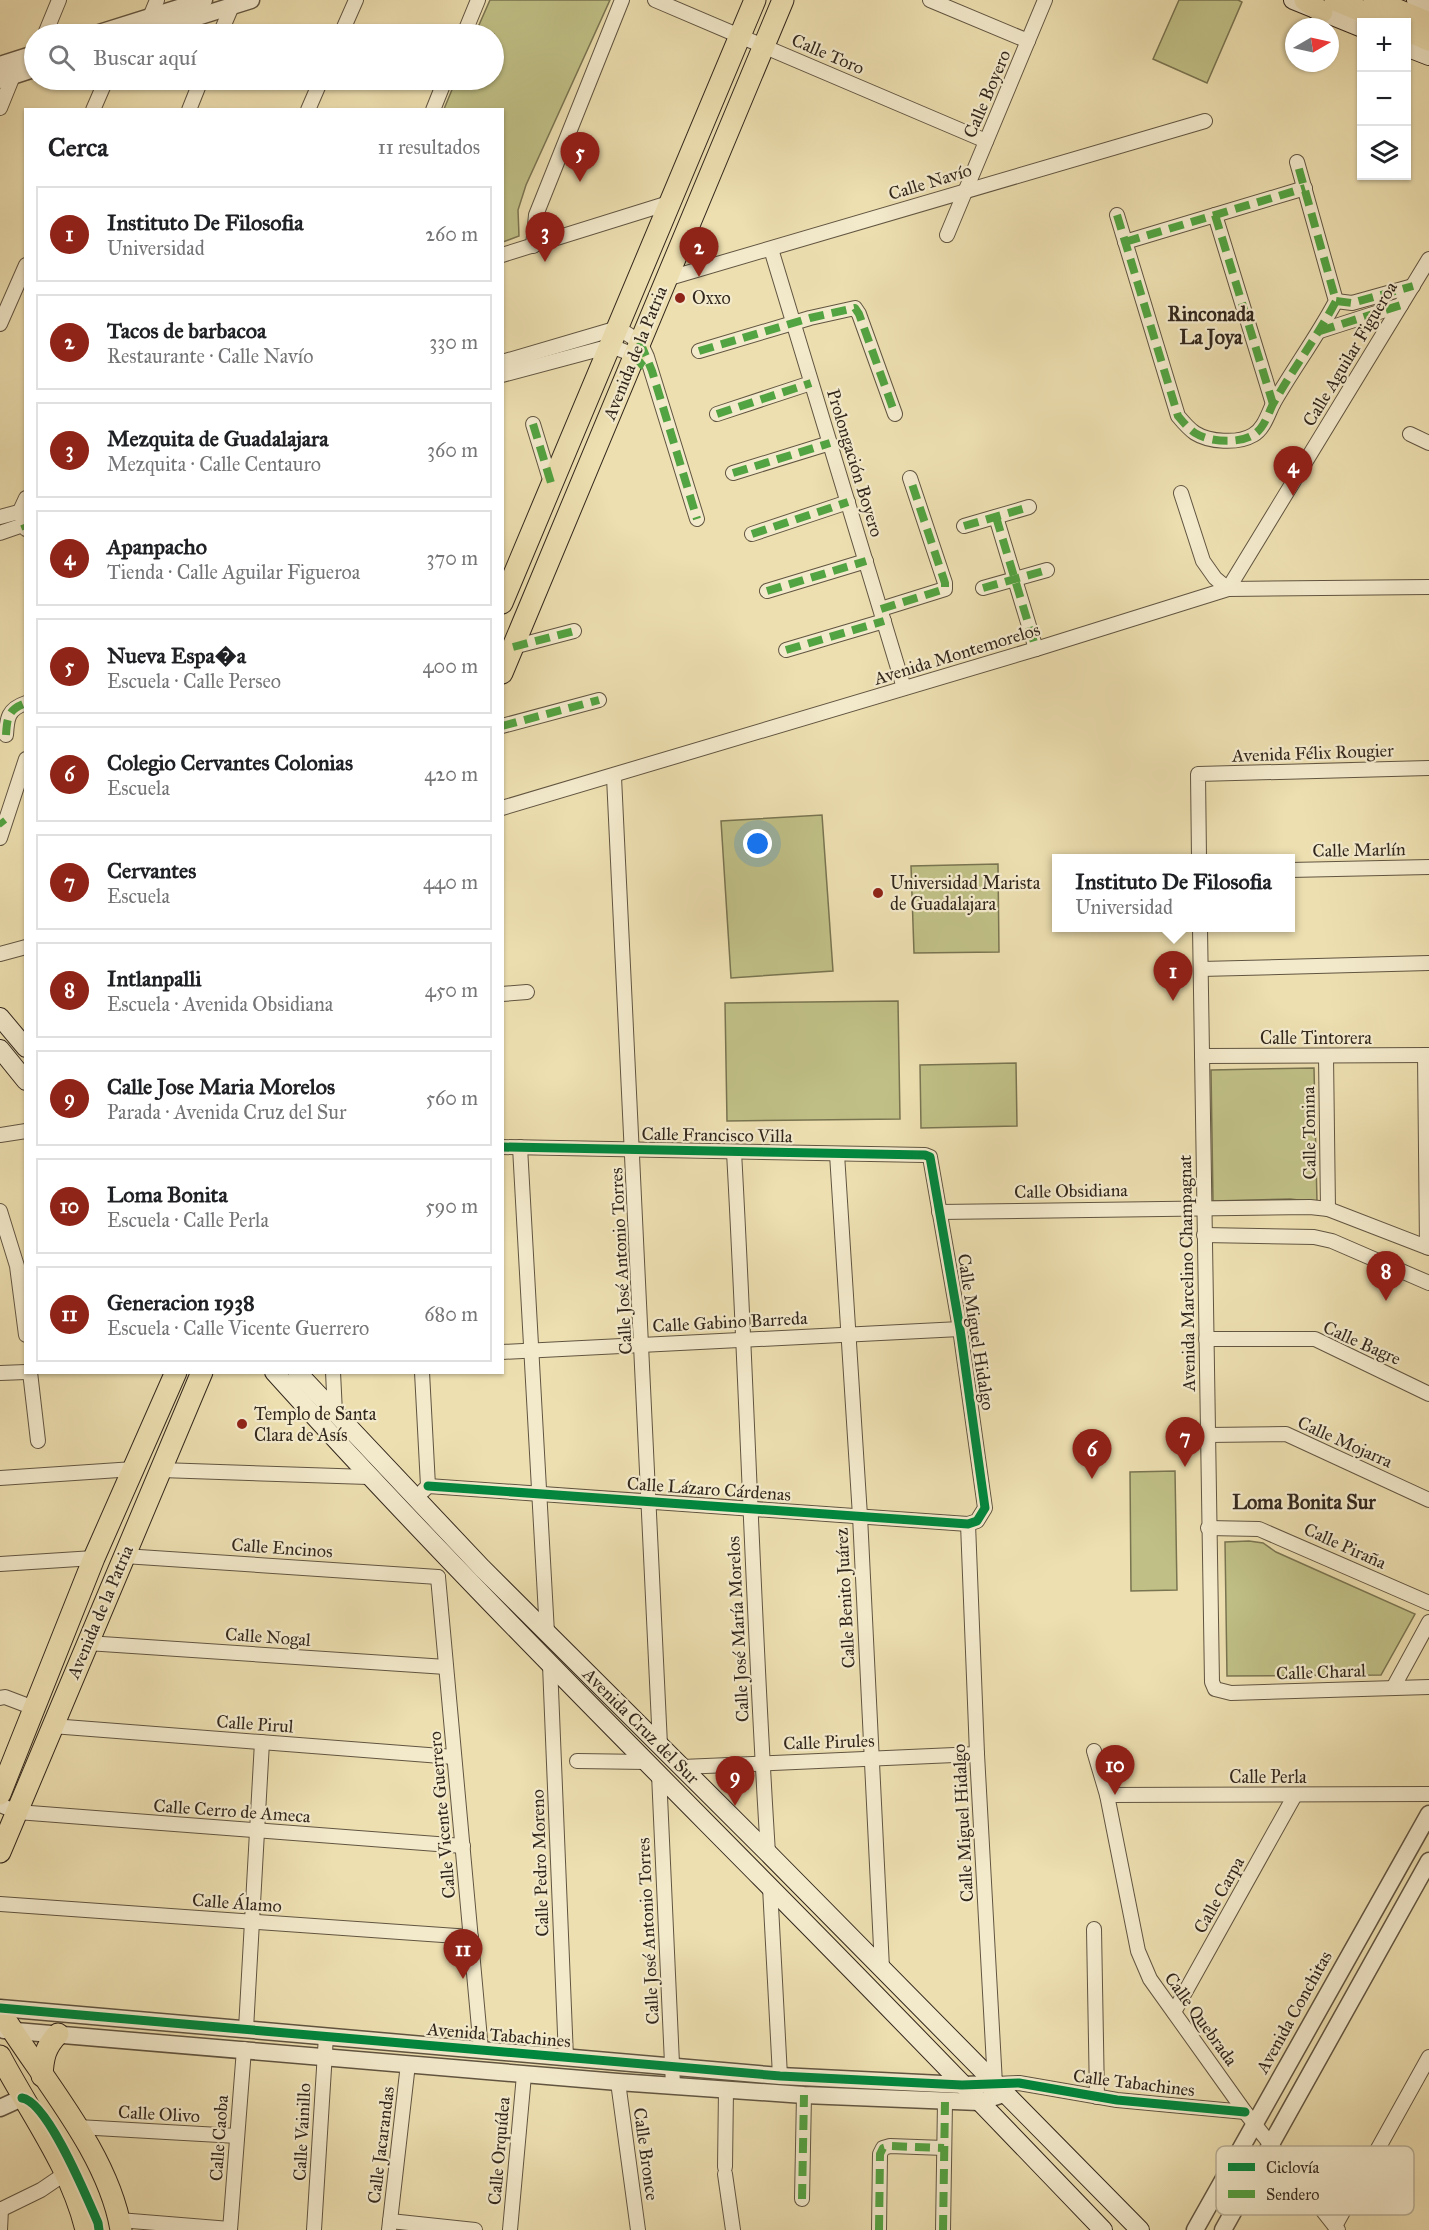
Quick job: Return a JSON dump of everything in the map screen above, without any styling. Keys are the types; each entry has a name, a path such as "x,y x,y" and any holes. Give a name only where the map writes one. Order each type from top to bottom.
{"main road":[{"name":"Avenida de la Patria","path":"504,598 755,0"},
{"path":"759,0 767,7 782,2"},
{"path":"1293,0 1321,4 1373,18"},
{"path":"1374,0 1429,23"},
{"path":"1416,0 1429,5"},
{"name":"Avenida de la Patria","path":"504,668 782,2"},
{"path":"1321,4 1357,25"},
{"path":"1411,32 1429,40"},
{"path":"1411,49 1429,56"},
{"path":"0,1017 24,1046"},
{"path":"0,1049 24,1079"},
{"name":"Avenida de la Patria","path":"0,1794 94,1558 175,1374"},
{"name":"Avenida de la Patria","path":"0,1852 8,1809 52,1726 201,1374"},
{"name":"Avenida Cruz del Sur","path":"276,1374 368,1477 447,1559 1104,2230"},
{"name":"Avenida Cruz del Sur","path":"299,1374 335,1413 422,1492 482,1568 882,1968 1006,2087 1140,2230"},
{"path":"0,2009 6,2030 78,2127 103,2174 120,2225"},
{"path":"42,2076 45,2051 58,2034"},
{"path":"0,2056 66,2173 86,2230"}],"street":[{"path":"49,24 59,0"},
{"path":"150,17 157,0"},
{"path":"164,24 189,12 204,0"},
{"path":"128,24 150,17 232,6 250,0"},
{"path":"345,24 356,0"},
{"path":"468,24 478,0"},
{"path":"533,246 536,215 622,0"},
{"name":"Calle Toro","path":"655,0 986,141"},
{"path":"930,0 1028,41"},
{"name":"Calle Boyero","path":"947,235 1045,0"},
{"path":"224,24 232,6"},
{"path":"0,65 24,57"},
{"path":"0,108 7,78 24,72"},
{"path":"94,108 102,90"},
{"path":"190,108 197,90"},
{"path":"309,108 317,90"},
{"path":"434,108 441,90"},
{"name":"Calle Navío","path":"666,279 966,189 1205,121"},
{"path":"1117,215 1178,416 1199,435 1219,440 1236,440 1256,434 1262,427 1273,404 1320,331 1336,301 1297,162"},
{"path":"1125,242 1305,188"},
{"path":"504,254 672,202"},
{"path":"1215,215 1273,404"},
{"name":"Prolongación Boyero","path":"771,249 904,688"},
{"name":"Calle Aguilar Figueroa","path":"1228,589 1429,259"},
{"path":"0,324 24,270"},
{"path":"1336,301 1352,303 1413,286"},
{"path":"1320,331 1401,305"},
{"path":"699,351 793,323 855,308 860,314 895,414"},
{"path":"504,374 615,337 637,348"},
{"path":"504,362 615,337 637,348 652,371 697,519"},
{"path":"717,414 811,383"},
{"path":"533,424 552,486"},
{"path":"1410,434 1429,443"},
{"path":"733,473 830,443"},
{"path":"786,650 945,589 945,583 910,478"},
{"path":"1181,493 1203,561 1215,578 1228,589"},
{"path":"752,534 848,502"},
{"path":"964,526 1029,507"},
{"path":"0,517 24,516"},
{"path":"0,532 24,516"},
{"path":"996,517 1036,649"},
{"path":"766,591 866,561"},
{"path":"983,588 1047,570"},
{"name":"Avenida Montemorelos","path":"504,807 614,777 1228,589 1429,587"},
{"path":"513,647 574,630"},
{"path":"504,725 599,700"},
{"path":"6,735 7,718 10,712 24,704"},
{"path":"1,827 24,764"},
{"name":"Avenida Félix Rougier","path":"1199,854 1198,774 1429,768"},
{"name":"Calle José Antonio Torres","path":"614,777 660,1745"},
{"name":"Calle Marlín","path":"1295,870 1429,867"},
{"name":"Avenida Marcelino Champagnat","path":"1200,932 1208,1528 1211,1675 1215,1689"},
{"path":"0,954 24,948"},
{"path":"1201,969 1429,963"},
{"path":"504,994 527,992"},
{"path":"1427,1055 1428,1248"},
{"name":"Calle Tintorera","path":"1203,1056 1427,1055"},
{"name":"Calle Tonina","path":"1326,1056 1328,1209"},
{"path":"0,1135 24,1131"},
{"name":"Calle Francisco Villa","path":"504,1147 925,1155 930,1157"},
{"path":"520,1147 548,1633"},
{"name":"Calle José María Morelos","path":"734,1152 745,1340 762,1763 768,1853"},
{"name":"Calle Benito Juárez","path":"837,1154 860,1516 882,1968"},
{"name":"Calle Miguel Hidalgo","path":"930,1157 960,1329 985,1503 983,1512 977,1521 968,1524 977,1754 1006,2087"},
{"name":"Calle Obsidiana","path":"939,1212 1310,1207 1328,1209 1428,1248"},
{"path":"0,1211 17,1266 24,1320"},
{"path":"1204,1235 1314,1237 1332,1241 1429,1284"},
{"name":"Calle Gabino Barreda","path":"504,1352 960,1329"},
{"name":"Calle Bagre","path":"1206,1339 1315,1339 1429,1394"},
{"path":"0,1373 24,1372"},
{"path":"28,1374 38,1441"},
{"path":"333,1374 335,1413"},
{"path":"422,1374 422,1492"},
{"name":"Calle Mojarra","path":"1207,1435 1286,1434 1429,1500"},
{"path":"0,1478 134,1468"},
{"path":"161,1470 368,1477"},
{"name":"Calle Lázaro Cárdenas","path":"422,1492 540,1493 968,1524"},
{"name":"Calle Piraña","path":"1208,1528 1259,1529 1429,1603"},
{"name":"Calle Encinos","path":"124,1556 438,1577"},
{"path":"0,1564 94,1558"},
{"path":"438,1577 447,1559"},
{"name":"Calle Vicente Guerrero","path":"438,1577 481,2050"},
{"path":"1393,1688 1429,1622"},
{"name":"Calle Nogal","path":"87,1643 446,1667"},
{"name":"Calle Pedro Moreno","path":"550,1665 566,2058"},
{"path":"0,1683 2,1698 34,1708"},
{"name":"Calle Charal","path":"1215,1689 1231,1693 1429,1687"},
{"name":"Calle Pirul","path":"52,1726 454,1757"},
{"path":"246,2029 262,1742"},
{"name":"Calle Quebrada","path":"1094,1751 1107,1795 1138,1952 1150,1979 1270,2145"},
{"name":"Calle Pirules","path":"682,1767 977,1754"},
{"path":"577,1761 652,1768"},
{"name":"Calle José Antonio Torres","path":"652,1768 673,2086"},
{"name":"Calle Perla","path":"1107,1795 1429,1794"},
{"name":"Calle Carpa","path":"1174,2012 1295,1796"},
{"name":"Calle Cerro de Ameca","path":"8,1809 257,1832 463,1846"},
{"name":"Avenida Conchitas","path":"1235,2146 1249,2117 1429,1814"},
{"path":"1270,2145 1429,1861"},
{"path":"770,1887 780,2076"},
{"name":"Calle Álamo","path":"0,1904 471,1937"},
{"path":"1094,1929 1096,2097"},
{"name":"Avenida Tabachines","path":"0,2009 780,2076 1006,2087"},
{"name":"Avenida Tabachines","path":"6,2030 524,2075 804,2095 980,2102 1006,2087"},
{"name":"Calle Vainillo","path":"314,2230 326,2036"},
{"name":"Calle Caoba","path":"230,2230 244,2049"},
{"path":"1380,2146 1429,2056"},
{"name":"Calle Jacarandas","path":"390,2226 408,2064"},
{"name":"Calle Orquídea","path":"510,2230 524,2075"},
{"name":"Calle Bronce","path":"618,2082 638,2230"},
{"name":"Calle Tabachines","path":"1006,2087 1249,2117"},
{"path":"726,2090 725,2170 733,2230"},
{"path":"802,2199 804,2095"},
{"path":"0,2108 22,2098"},
{"path":"943,2230 945,2102"},
{"name":"Calle Olivo","path":"78,2127 237,2136"},
{"path":"879,2230 880,2154 883,2148 890,2146 944,2148"},
{"path":"0,2230 0,2210 41,2190 66,2173"},
{"name":"Avenida Conchitas","path":"1195,2230 1216,2186"},
{"path":"1223,2230 1231,2215"},
{"name":"Calle Quebrada","path":"1326,2215 1336,2228"},
{"path":"120,2225 230,2230"},
{"path":"390,2226 475,2230"}],"green space":[{"path":"490,0 610,0 526,185 518,210 519,236 504,242 504,108 444,108 452,90 504,90 504,24 479,24"},
{"path":"1179,0 1238,0 1242,2 1207,83 1153,59"},
{"path":"822,815 833,971 731,978 721,821"},
{"path":"998,864 999,952 914,953 911,866"},
{"path":"898,1001 900,1119 727,1121 725,1003"},
{"path":"1016,1063 1017,1126 921,1128 920,1065"},
{"path":"1314,1068 1317,1202 1290,1199 1213,1201 1211,1070"},
{"path":"1175,1471 1177,1590 1131,1591 1130,1472"},
{"path":"1225,1542 1263,1543 1276,1552 1415,1614 1381,1675 1227,1676"}],"marked path":[{"path":"1117,215 1178,416 1201,436 1224,441 1247,438 1263,425 1273,404 1336,301 1297,162"},
{"path":"1125,242 1305,188"},
{"path":"1215,215 1273,404"},
{"path":"1336,301 1352,303 1413,286"},
{"path":"1320,331 1401,305"},
{"path":"699,351 810,318 855,308 895,414"},
{"path":"640,342 652,371 697,519"},
{"path":"634,355 643,366 652,371"},
{"path":"717,414 811,383"},
{"path":"533,424 552,486"},
{"path":"733,473 830,443"},
{"path":"881,609 945,589 945,583 910,478"},
{"path":"752,534 848,502"},
{"path":"964,526 1029,507"},
{"path":"996,517 1036,649"},
{"path":"767,591 866,561"},
{"path":"983,588 1047,570"},
{"path":"786,650 884,621"},
{"path":"513,647 574,631"},
{"path":"504,725 599,700"},
{"path":"6,735 12,711 24,704"},
{"path":"0,820 4,825"},
{"path":"802,2199 804,2095"},
{"path":"943,2230 945,2102"},
{"path":"879,2230 880,2154 883,2148 890,2146 944,2148"}],"cycle path":[{"path":"428,1486 968,1524 977,1521 985,1508 960,1329 930,1157 925,1155 504,1147"},
{"path":"0,2008 780,2076 962,2085 1019,2083 1117,2100 1245,2112"},
{"path":"22,2098 32,2103 55,2133 85,2193 99,2230"}],"place":[{"name":"Nueva Espa�a","path":"580,182"},
{"name":"Mezquita de Guadalajara","path":"545,262"},
{"name":"Tacos de barbacoa","path":"699,277"},
{"name":"Oxxo","path":"680,298"},
{"name":"Apanpacho","path":"1293,496"},
{"name":"Universidad Marista de Guadalajara","path":"878,893"},
{"name":"Instituto De Filosofia","path":"1173,1001"},
{"name":"Intlanpalli","path":"1386,1301"},
{"name":"Templo de Santa Clara de Asís","path":"242,1424"},
{"name":"Cervantes","path":"1185,1467"},
{"name":"Colegio Cervantes Colonias","path":"1092,1479"},
{"name":"Loma Bonita","path":"1115,1795"},
{"name":"Calle Jose Maria Morelos","path":"735,1806"},
{"name":"Generacion 1938","path":"463,1979"}],"district":[{"name":"Rinconada La Joya","path":"1211,326"},
{"name":"Loma Bonita Sur","path":"1304,1502"}]}
